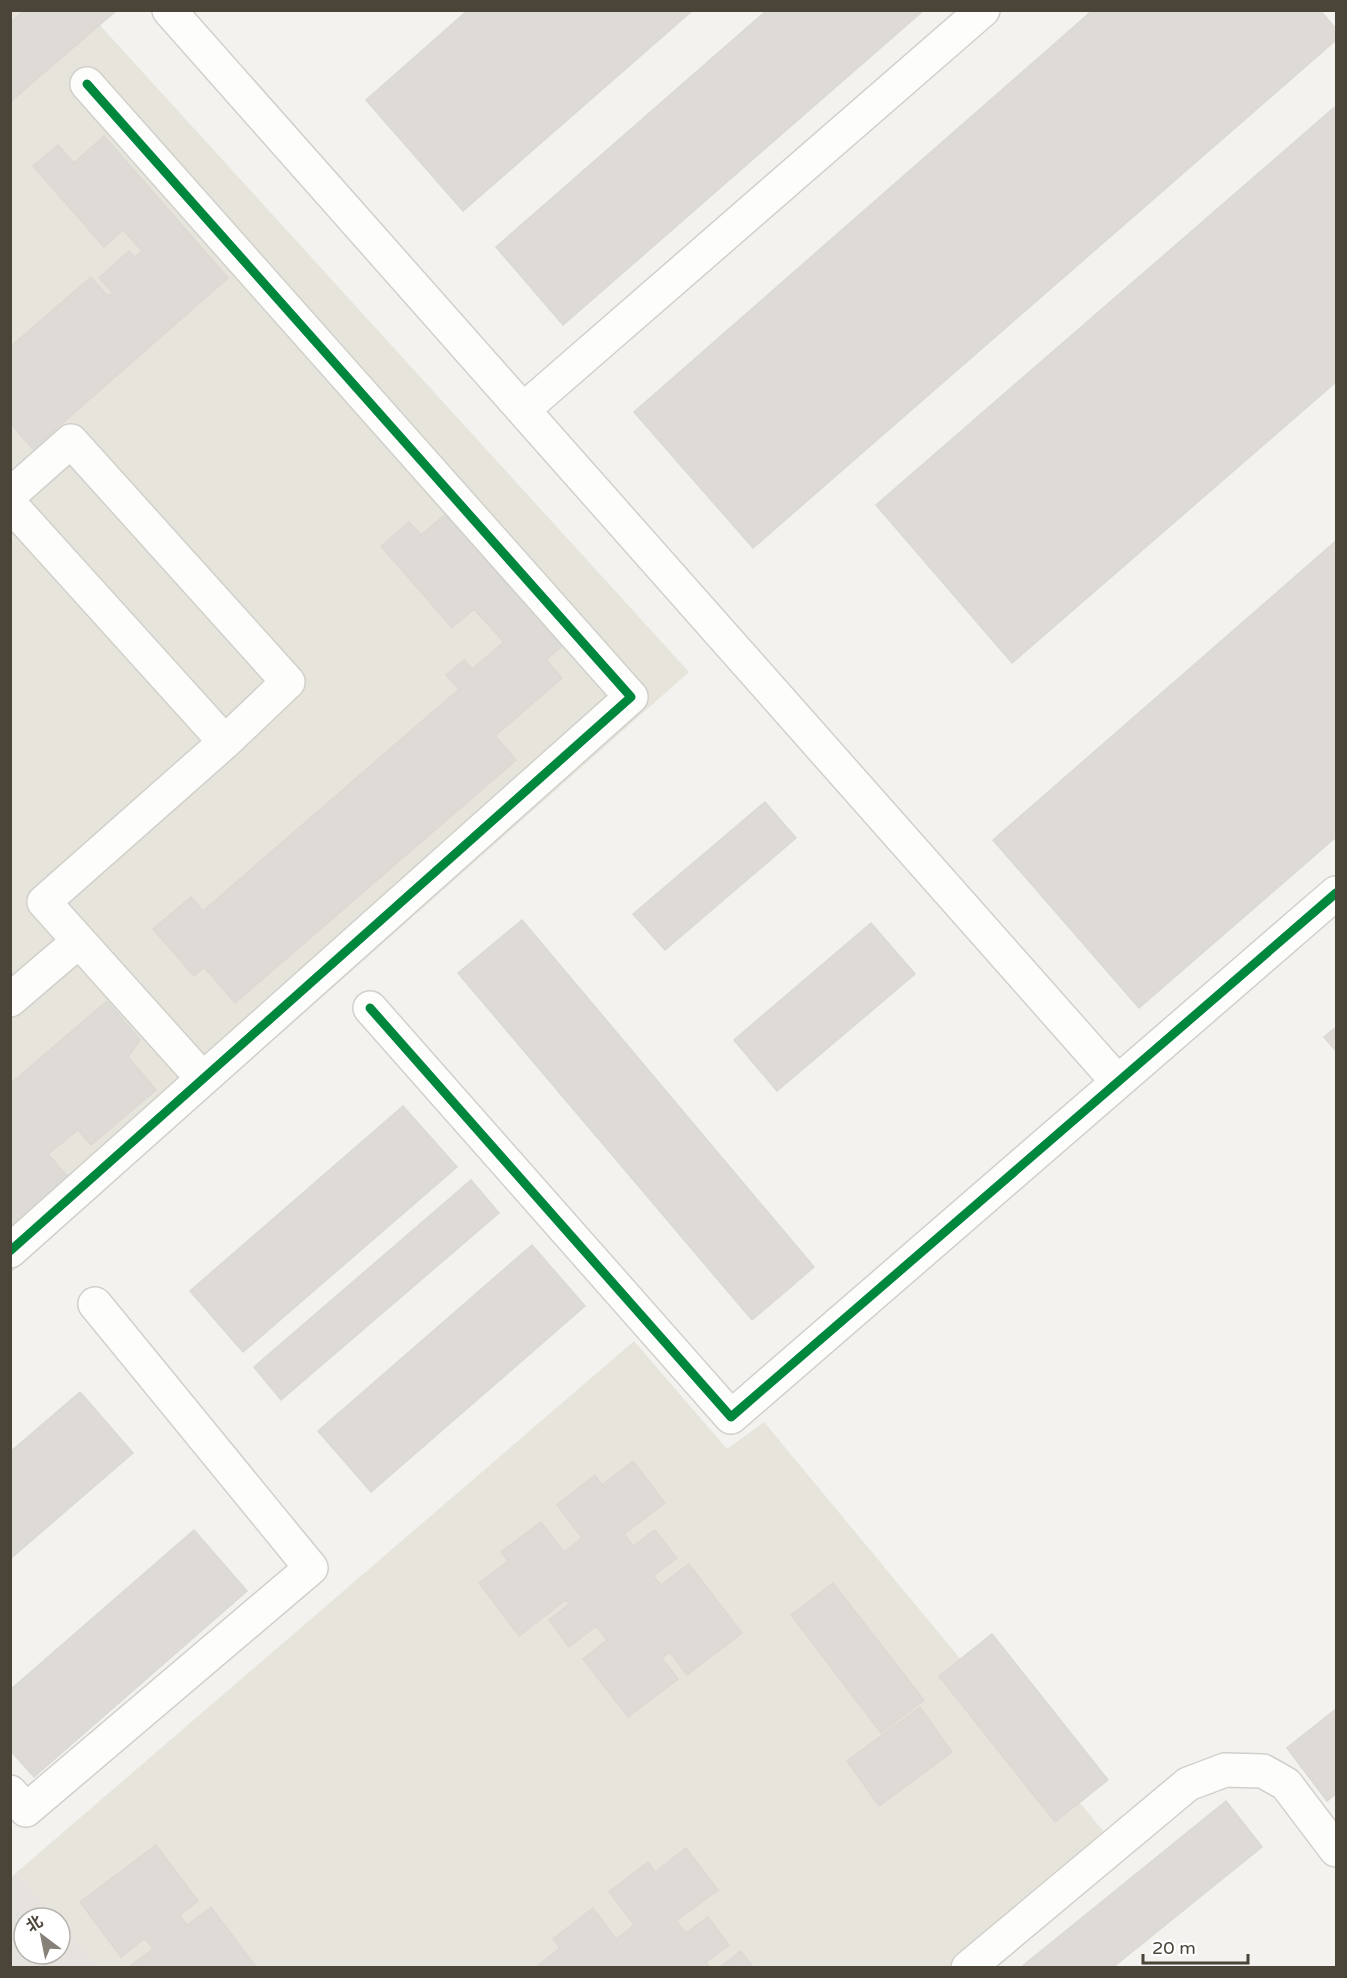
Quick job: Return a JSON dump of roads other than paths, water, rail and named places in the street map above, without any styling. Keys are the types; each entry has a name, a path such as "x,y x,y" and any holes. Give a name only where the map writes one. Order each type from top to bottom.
{"street":[{"path":"169,10 1117,1081"},
{"path":"523,410 983,10"},
{"path":"10,1251 631,697 87,84"},
{"path":"10,495 71,441 288,682 225,742 44,902 203,1078"},
{"path":"10,504 225,742"},
{"path":"370,1008 731,1417 1336,893"},
{"path":"10,1000 79,941"},
{"path":"10,1792 26,1810 311,1568 95,1304"},
{"path":"968,1968 1188,1784 1225,1770 1263,1771 1286,1785 1336,1850"}]}
